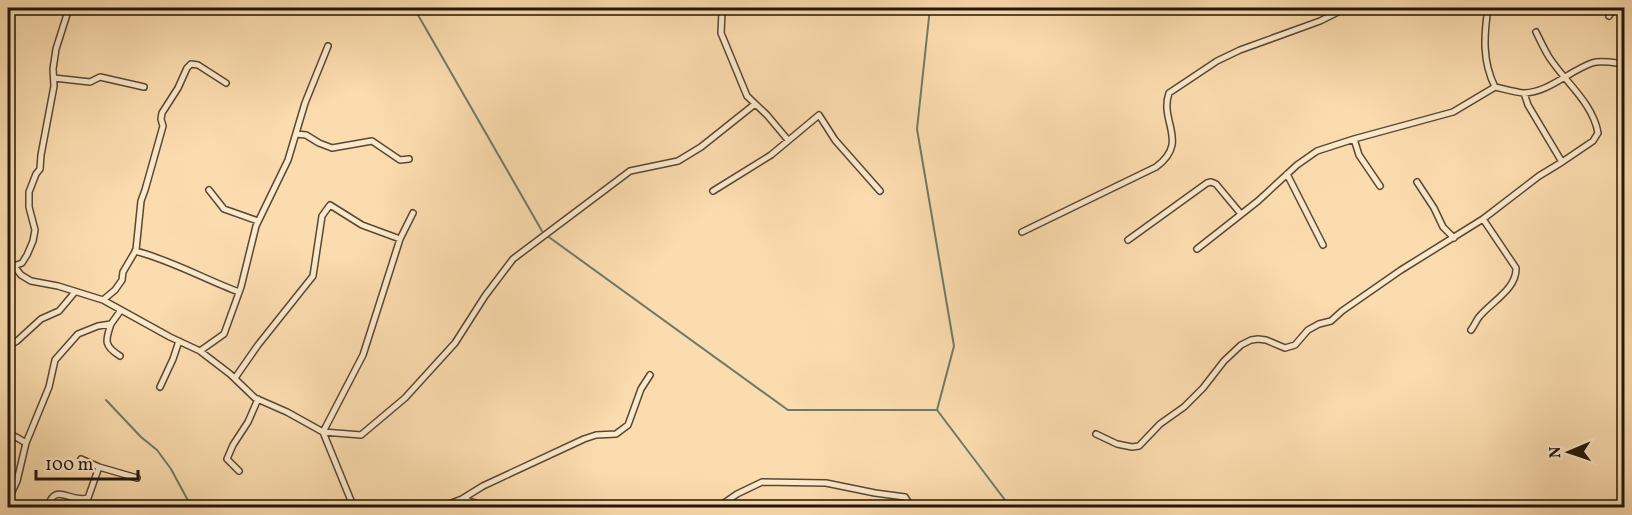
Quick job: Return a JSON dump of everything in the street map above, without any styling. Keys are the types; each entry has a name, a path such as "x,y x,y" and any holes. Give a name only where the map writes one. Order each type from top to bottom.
{"street":[{"path":"14,266 22,263 33,241 34,230 29,207 29,192 40,169 54,86 56,49 69,8"},
{"path":"721,8 721,33 747,96 788,140"},
{"path":"1022,232 1156,167 1165,160 1169,156 1173,142 1167,104 1169,93 1217,61 1240,50 1320,21 1346,8"},
{"path":"1488,8 1485,53 1488,73 1495,87"},
{"path":"1609,16 1614,8"},
{"path":"1096,434 1117,444 1139,446 1160,424 1184,407 1241,345 1251,340 1266,339 1285,348 1295,345 1308,330 1331,321 1401,270 1483,219 1539,176 1593,141 1598,134 1597,127 1586,103 1549,57 1536,32"},
{"path":"200,351 224,334 239,292 258,221 288,160 305,103 328,46"},
{"path":"1197,249 1258,201 1297,165 1317,151 1453,112 1495,87 1524,93 1546,87 1594,62 1624,64"},
{"path":"103,300 115,290 122,280 123,272 135,251 141,201 161,133 162,113 178,88 187,68 191,64 198,65 226,84"},
{"path":"54,78 90,82 100,77 144,87"},
{"path":"1524,93 1528,105 1562,162"},
{"path":"8,262 21,275 32,281 58,286 103,300 200,351 235,378 255,398 323,432 361,435 405,398 455,343 485,296 513,259 630,171 678,161 702,147 755,104"},
{"path":"713,191 771,155 819,115 835,140 880,191"},
{"path":"296,134 306,135 332,148 372,141 400,160 409,159"},
{"path":"1354,139 1359,155 1380,186"},
{"path":"1287,174 1323,245"},
{"path":"1128,240 1211,182 1216,184 1241,214"},
{"path":"1417,182 1443,227 1454,238"},
{"path":"208,190 224,208 258,221"},
{"path":"235,378 313,276 321,216 330,205 362,225 400,239"},
{"path":"354,507 323,432 363,355 400,239 413,213"},
{"path":"1472,330 1479,318 1513,281 1516,272 1516,268 1483,219"},
{"path":"135,251 156,257 239,292"},
{"path":"8,346 17,341 41,319 59,311 75,292"},
{"path":"120,356 109,349 106,343 111,324 121,310"},
{"path":"8,500 17,481 26,443 49,387 55,360 78,334 98,326 111,324"},
{"path":"160,387 179,341"},
{"path":"438,507 462,499 483,486 584,439 596,435 616,434 628,425 641,389 650,375"},
{"path":"239,471 227,459 258,399"},
{"path":"8,434 26,443"},
{"path":"81,459 137,478"},
{"path":"47,507 55,494 79,500 88,498 99,467"},
{"path":"717,507 736,494 762,482 787,482 826,483 874,493 905,496 912,507"},
{"path":"462,499 479,504 481,507"}],"waterway":[{"path":"414,8 542,231"},
{"path":"930,8 917,129 954,346 937,410"},
{"path":"546,235 788,410 937,410 1011,508"},
{"path":"106,400 141,437 157,450 171,469 192,508"}]}
